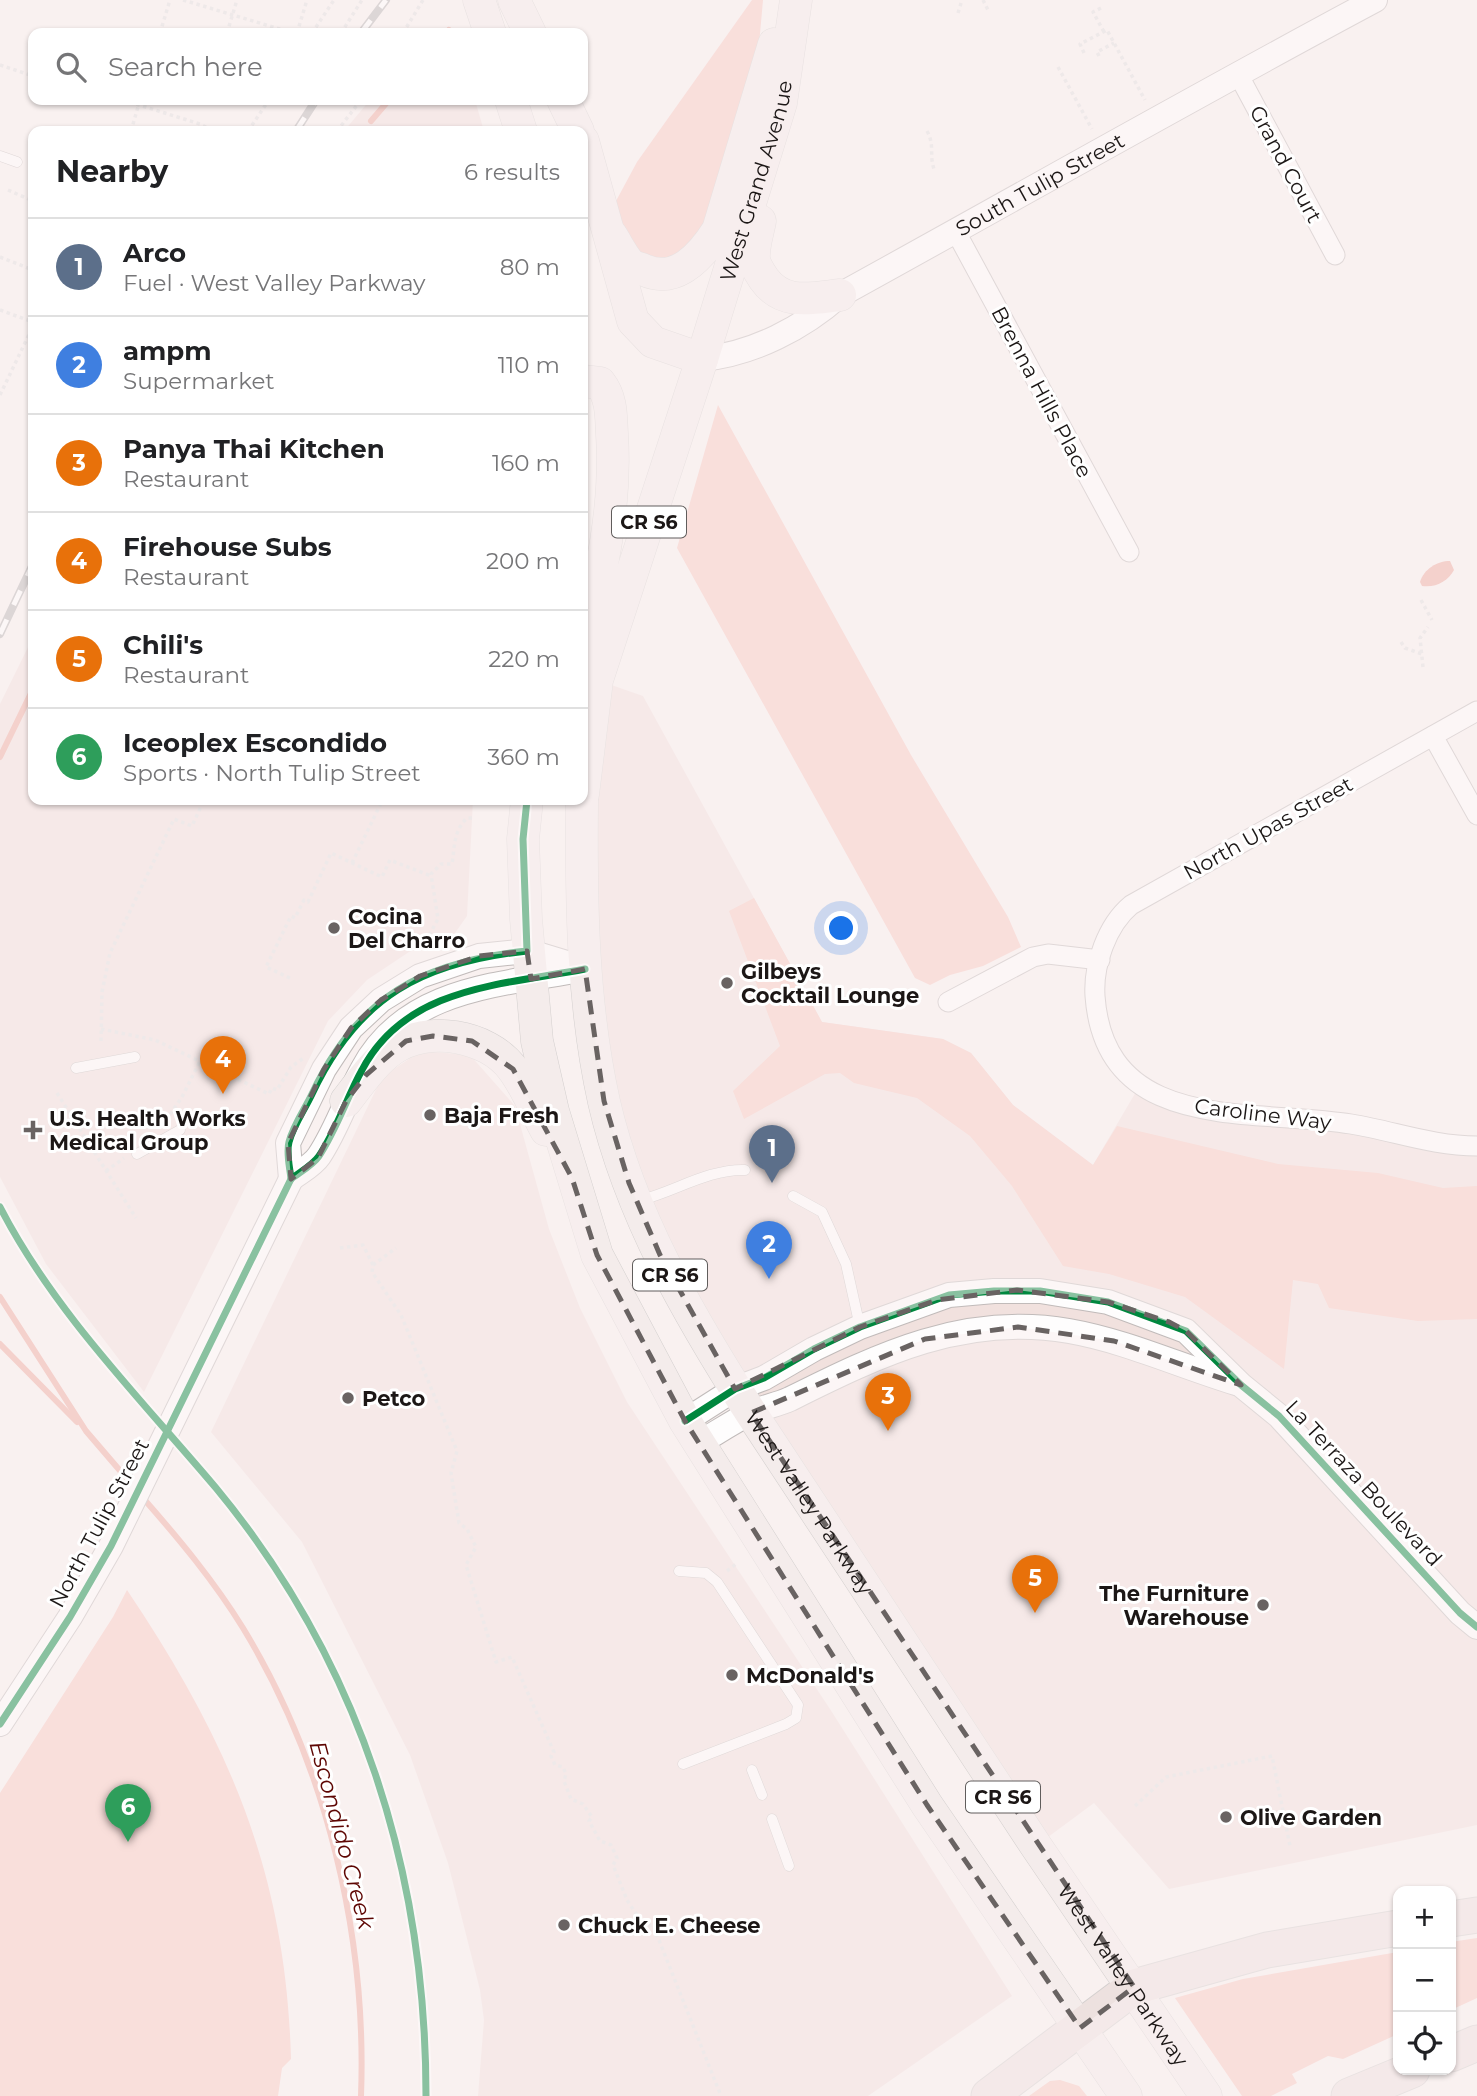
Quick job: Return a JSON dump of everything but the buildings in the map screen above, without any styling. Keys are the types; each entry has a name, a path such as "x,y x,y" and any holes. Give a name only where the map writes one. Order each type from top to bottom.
{"highway":[{"path":"1456,1918 1477,1915"},
{"path":"989,2096 1134,1987 1267,1950 1393,1929"},
{"path":"1456,2052 1477,2043"},
{"path":"1349,2096 1400,2075"}],"main road":[{"path":"478,0 488,28"},
{"path":"514,0 528,28"},
{"path":"611,235 631,265 649,273 668,275 689,265 707,247 718,230 787,0"},
{"name":"West Grand Avenue","path":"702,359 781,103 796,0"},
{"path":"781,103 754,257 756,267 766,283 781,296 800,299 841,296"},
{"path":"513,105 519,126"},
{"path":"565,105 576,126"},
{"path":"588,158 611,235 629,311 642,334 653,342 702,359"},
{"name":"West Valley Parkway","path":"588,747 597,680 702,359"},
{"path":"588,382 600,383 609,402 612,507 605,556 588,629"},
{"name":"CR S6","path":"526,805 523,839 529,965 537,1041 572,1178 597,1255 692,1432 927,1805 1126,2096"},
{"name":"West Valley Parkway","path":"581,805 585,969 604,1101 637,1200 660,1255 707,1345 743,1401 1036,1846 1206,2096"},
{"path":"346,1101 381,1058 406,1041 433,1036 472,1041 495,1052 513,1069 572,1178"}],"street":[{"name":"South Tulip Street","path":"702,359 726,356 801,326 841,296 1374,0"},
{"name":"Grand Court","path":"1238,74 1335,255"},
{"name":"Brenna Hills Place","path":"956,232 1129,552"},
{"name":"North Upas Street","path":"1111,930 1120,915 1132,905 1477,711"},
{"path":"1433,736 1477,815"},
{"name":"Caroline Way","path":"1111,930 1094,984 1096,1014 1115,1063 1140,1085 1172,1102 1215,1112 1350,1124 1415,1140 1477,1146"},
{"path":"948,1002 1033,957 1048,954 1100,960"},
{"name":"North Tulip Street","path":"291,1179 288,1143 324,1069 351,1028 381,1000 420,976 479,956 529,965 585,969"},
{"name":"North Tulip Street","path":"0,1724 70,1617 111,1546 291,1179 318,1158 377,1046 425,1006 529,965"},
{"name":"La Terraza Boulevard","path":"692,1432 860,1327 949,1296 1017,1290 1062,1293 1130,1308 1186,1331 1241,1385 1279,1416 1460,1613 1477,1627"},
{"name":"La Terraza Boulevard","path":"743,1401 782,1402 889,1352 925,1339 977,1329 1022,1326 1067,1330 1114,1341 1173,1364 1241,1385"}],"lane":[{"path":"0,156 17,162"},
{"path":"76,1068 135,1057"},
{"path":"137,1154 180,1130"},
{"path":"637,1200 664,1194 723,1169 745,1170"},
{"path":"793,1196 822,1212 846,1264 860,1327"},
{"path":"679,1571 706,1573 717,1582 798,1705 796,1718 786,1724 683,1764"},
{"path":"752,1770 762,1795"},
{"path":"772,1819 789,1866"}],"path":[{"path":"162,28 170,0"},
{"path":"183,0 278,28"},
{"path":"229,28 237,0"},
{"path":"297,28 307,0"},
{"path":"315,28 334,0"},
{"path":"344,28 362,0"},
{"path":"405,28 424,0"},
{"path":"958,13 962,0"},
{"path":"983,0 989,12"},
{"path":"1101,8 1093,12 1104,32"},
{"path":"1084,53 1080,44 1107,30 1145,100"},
{"path":"1099,56 1097,52 1106,50 1114,43"},
{"path":"0,65 28,74"},
{"path":"1058,67 1092,130"},
{"path":"133,126 139,105"},
{"path":"148,105 204,126"},
{"path":"251,126 266,105"},
{"path":"341,126 357,105"},
{"path":"927,131 933,146 931,159 934,169"},
{"path":"8,190 28,199"},
{"path":"0,257 28,268"},
{"path":"0,310 28,322"},
{"path":"0,395 28,335"},
{"path":"1421,600 1432,620"},
{"path":"1423,667 1420,638 1428,627"},
{"path":"1401,642 1405,648 1422,654"},
{"path":"101,1041 102,992 110,953 174,818 192,826 202,805"},
{"path":"352,863 380,805"},
{"path":"428,948 427,938 438,919 436,892 431,885 431,876 437,866 452,864 454,839 459,827 467,818 475,818"},
{"path":"290,978 266,968 290,916 295,918 304,900 308,902 331,853 382,877 390,860 431,876"},
{"path":"101,1029 155,1040 269,1094 272,1088 277,1090 294,1064 302,1058 310,1058"},
{"path":"161,1125 183,1097 200,1061"},
{"path":"57,1093 136,1218"},
{"path":"106,1171 125,1157"},
{"path":"340,1248 363,1245 373,1265 372,1272 401,1315 457,1451 451,1473 459,1523 467,1529 475,1547 466,1565 496,1662 512,1657 554,1752 551,1756 555,1765 563,1767 566,1774 564,1781 571,1799 583,1804 592,1817 589,1821 600,1841 611,1845 617,1858 613,1865 627,1900 644,1926 653,1924 721,2096"},
{"path":"373,1265 396,1248"},
{"path":"1135,1806 1166,1777 1272,1756 1290,1846"}],"highlighted area":[{"path":"527,951 531,979 585,969 604,1101 629,1183 660,1255 735,1389 860,1327 937,1300 1017,1290 1108,1302 1169,1322 1186,1331 1241,1385 1114,1341 1018,1327 925,1339 751,1413 1134,1987 1080,2028 927,1805 685,1421 597,1255 572,1178 513,1069 472,1041 433,1036 406,1041 366,1075 346,1101 318,1158 291,1179 288,1143 324,1069 351,1028 381,1000 420,976 479,956"}],"shaded area":[{"path":"752,0 763,0 757,67 707,227 680,260 647,260 623,237 616,201 637,162"},
{"path":"366,105 476,105 483,126 348,126"},
{"path":"718,405 911,755 1008,917 1021,947 983,966 950,975 930,985 915,978 677,548"},
{"path":"1450,561 1454,570 1448,577 1437,585 1422,586 1420,582 1428,570 1436,564"},
{"path":"28,647 28,805 473,805 467,916 455,933 409,952 367,980 328,1021 144,1392 46,1264 0,1177 0,704"},
{"path":"597,680 643,696 822,1022 943,1039 971,1053 1013,1105 1093,1165 1140,1085 1172,1102 1477,1146 1477,1825 1169,1889 1094,1803 1036,1846 765,1435 615,1140 583,805 588,805 588,757"},
{"path":"754,898 822,1022 943,1039 971,1053 1013,1105 1093,1165 1117,1126 1278,1164 1378,1173 1443,1188 1477,1186 1477,1319 1418,1321 1329,1308 1318,1284 1293,1280 1284,1369 1185,1297 1109,1274 1063,1266 1012,1186 970,1136 917,1098 854,1083 840,1073 825,1074 744,1119 733,1091 780,1046 729,911"},
{"path":"421,1051 470,1055 515,1106 549,1229 580,1308 627,1402 830,1709 1012,1996 868,2096 478,2096 484,2020 480,1990 448,1863 410,1755 302,1542 211,1432 382,1077"},
{"path":"127,1590 195,1701 245,1812 264,1869 278,1929 287,1992 291,2059 282,2068 278,2096 0,2096 0,1793 113,1617"},
{"path":"1477,1938 1477,1998 1456,2008 1456,1949 1456,1941"},
{"path":"1393,1953 1393,2036 1343,2059 1328,2056 1292,2074 1297,2083 1271,2096 1242,2096 1175,1998 1243,1979"},
{"path":"1060,2080 1079,2086 1087,2096 1029,2096 1050,2081"}],"waterway":[{"path":"371,121 385,105"},
{"path":"0,757 28,699"},
{"name":"Escondido Creek","path":"0,1297 86,1431 134,1487"},
{"path":"0,1344 77,1422"},
{"name":"Escondido Creek","path":"143,1498 196,1561 243,1628 298,1737 336,1854 348,1914 357,1975 361,2096"}],"railway":[{"path":"365,28 386,0"},
{"path":"299,126 313,105"},
{"path":"0,634 28,575"}],"cycle path":[{"path":"291,1179 288,1146 296,1124 330,1060 350,1032 373,1009 398,990 425,975 456,964 527,951 523,839 526,805"},
{"path":"0,1724 70,1617 111,1546 291,1179 319,1156 362,1070 381,1042 404,1021 430,1005 459,994 585,969"},
{"path":"0,1207 22,1246 72,1319 216,1488 266,1555 310,1625 346,1698 375,1773 398,1851 413,1931 423,2013 426,2096"},
{"path":"685,1421 735,1389 764,1378 814,1349 860,1327 949,1295 1040,1291 1108,1302 1186,1331 1241,1385 1279,1416 1460,1613 1477,1627"}],"place":[{"name":"Cocina Del Charro","path":"334,928"},
{"name":"Gilbeys Cocktail Lounge","path":"727,983"},
{"name":"Firehouse Subs","path":"223,1094"},
{"name":"Baja Fresh","path":"430,1115"},
{"name":"U.S. Health Works Medical Group","path":"33,1130"},
{"name":"Arco","path":"772,1183"},
{"name":"ampm","path":"769,1279"},
{"name":"Petco","path":"348,1398"},
{"name":"Panya Thai Kitchen","path":"888,1431"},
{"name":"The Furniture Warehouse","path":"1263,1605"},
{"name":"Chili's","path":"1035,1613"},
{"name":"McDonald's","path":"732,1675"},
{"name":"Olive Garden","path":"1226,1817"},
{"name":"Iceoplex Escondido","path":"128,1842"},
{"name":"Chuck E. Cheese","path":"564,1925"}]}
